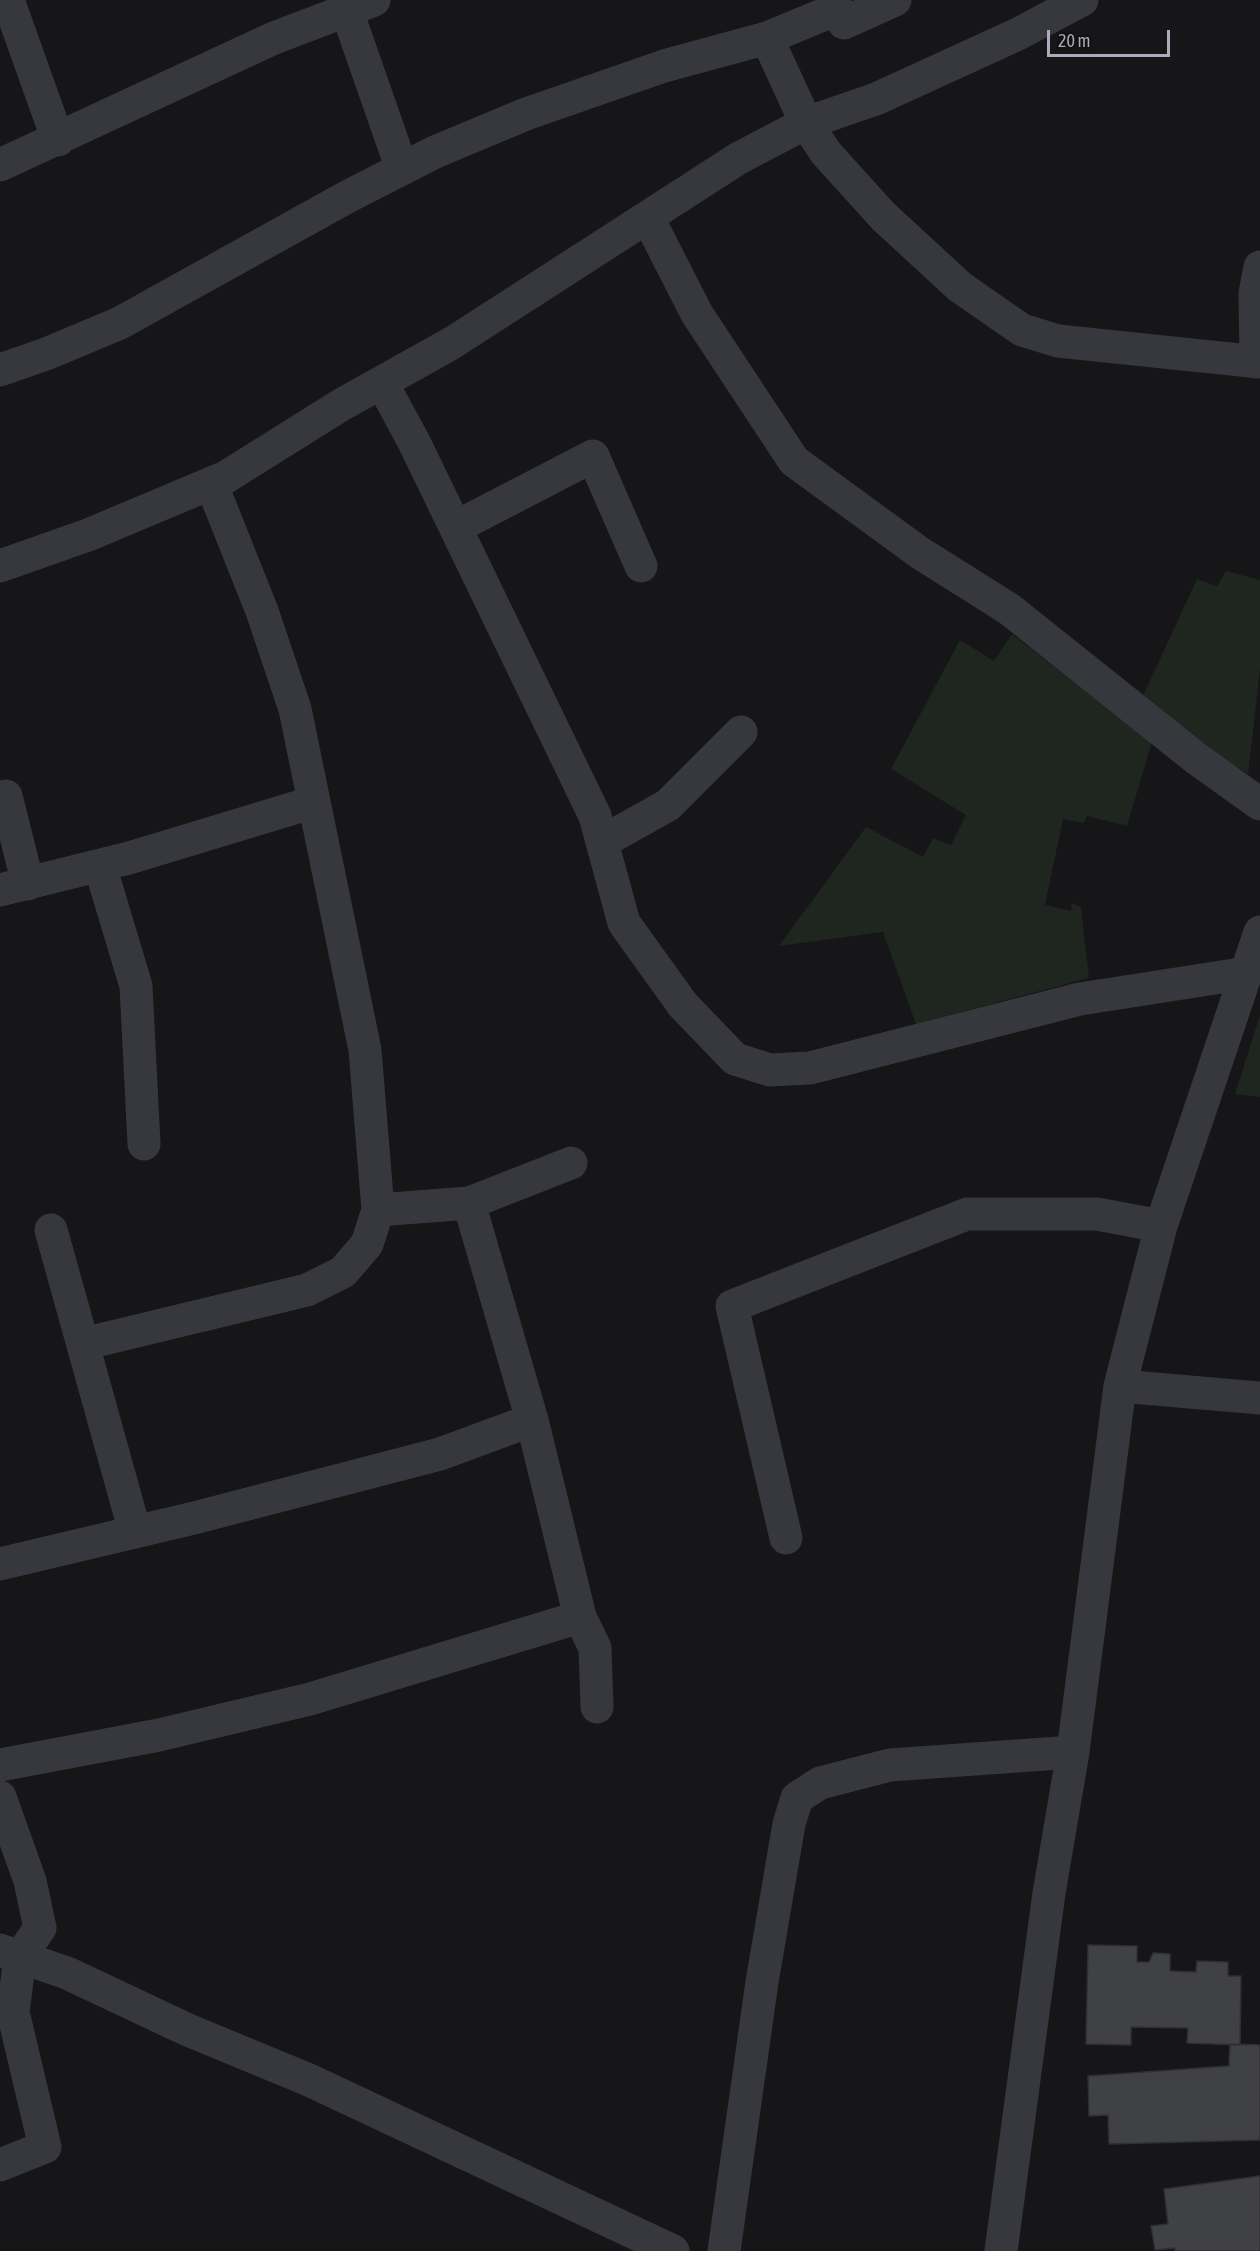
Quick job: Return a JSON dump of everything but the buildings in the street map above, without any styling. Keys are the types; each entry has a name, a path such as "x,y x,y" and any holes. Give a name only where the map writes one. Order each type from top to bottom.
{"street":[{"path":"8,0 58,140"},
{"path":"0,370 120,323 402,169 526,114 664,66 767,38 836,4 844,23 895,0"},
{"path":"0,566 88,535 211,483 452,343 740,158 806,123 876,99 1018,34 1082,0"},
{"path":"0,165 354,3 402,169"},
{"path":"767,38 806,123 826,153 883,216 960,286 1022,330 1058,341 1258,362 1256,293 1260,267"},
{"path":"648,218 697,314 794,461 920,553 1010,609 1197,759 1260,804"},
{"path":"382,383 456,527 595,816 624,923 683,1005 735,1059 770,1070 810,1068 1080,999 1246,973"},
{"path":"456,527 593,456 640,566"},
{"path":"83,1344 307,1290 343,1272 367,1244 378,1210 365,1050 295,709 262,611 211,483"},
{"path":"602,843 668,805 741,732"},
{"path":"6,796 14,887 100,866 314,802"},
{"path":"100,866 136,986 144,1144"},
{"path":"1001,2251 1049,1893 1073,1752 1120,1386 1161,1226 1260,932"},
{"path":"378,1210 469,1203 571,1162"},
{"path":"469,1203 532,1420 580,1617 595,1647 597,1707"},
{"path":"786,1538 732,1306 967,1214 1097,1214 1161,1226"},
{"path":"51,1230 135,1532"},
{"path":"1120,1386 1260,1398"},
{"path":"0,1564 440,1454 532,1420"},
{"path":"0,1765 159,1735 310,1699 580,1617"},
{"path":"724,2251 762,1982 789,1824 797,1798 820,1783 890,1765 1073,1752"},
{"path":"0,1797 30,1881 40,1928 10,1953"},
{"path":"0,2165 45,2147 13,2012 10,1953"},
{"path":"10,1953 67,1973 188,2030 309,2080 669,2251"}],"shaded area":[{"path":"1226,571 1260,580 1260,670 1248,774 1197,742 1141,700 1197,579 1217,586"},
{"path":"1012,634 1152,742 1127,826 1087,816 1084,823 1063,819 1045,905 1071,911 1072,903 1081,907 1089,978 916,1024 883,932 779,946 866,827 923,857 933,838 951,845 966,815 891,769 960,640 994,661"},
{"path":"1260,1015 1260,1097 1235,1094"}]}
